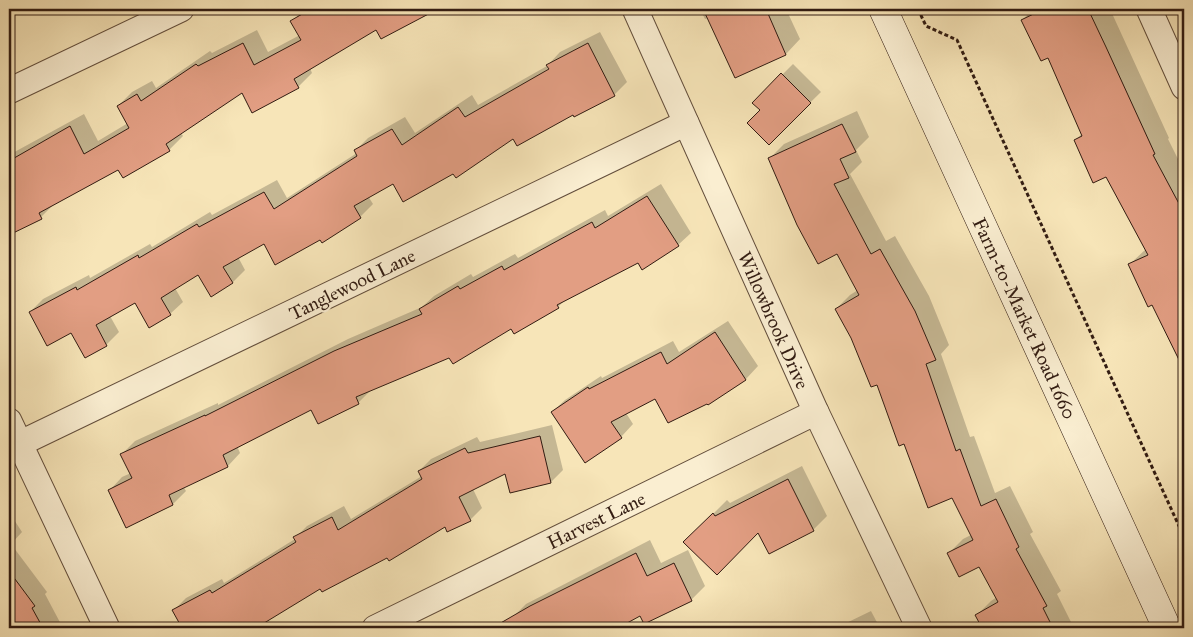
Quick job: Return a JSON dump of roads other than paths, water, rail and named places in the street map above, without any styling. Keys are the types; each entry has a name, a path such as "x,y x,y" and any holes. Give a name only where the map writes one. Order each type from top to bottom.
{"main road":[{"name":"Farm-to-Market Road 1660","path":"884,9 1166,628"}],"street":[{"path":"9,91 182,9"},
{"name":"Willowbrook Drive","path":"635,9 816,412 919,628"},
{"path":"1149,9 1184,87"},
{"name":"Tanglewood Lane","path":"19,444 686,123"},
{"name":"Harvest Lane","path":"375,628 816,412"},
{"path":"9,421 107,628"}]}
